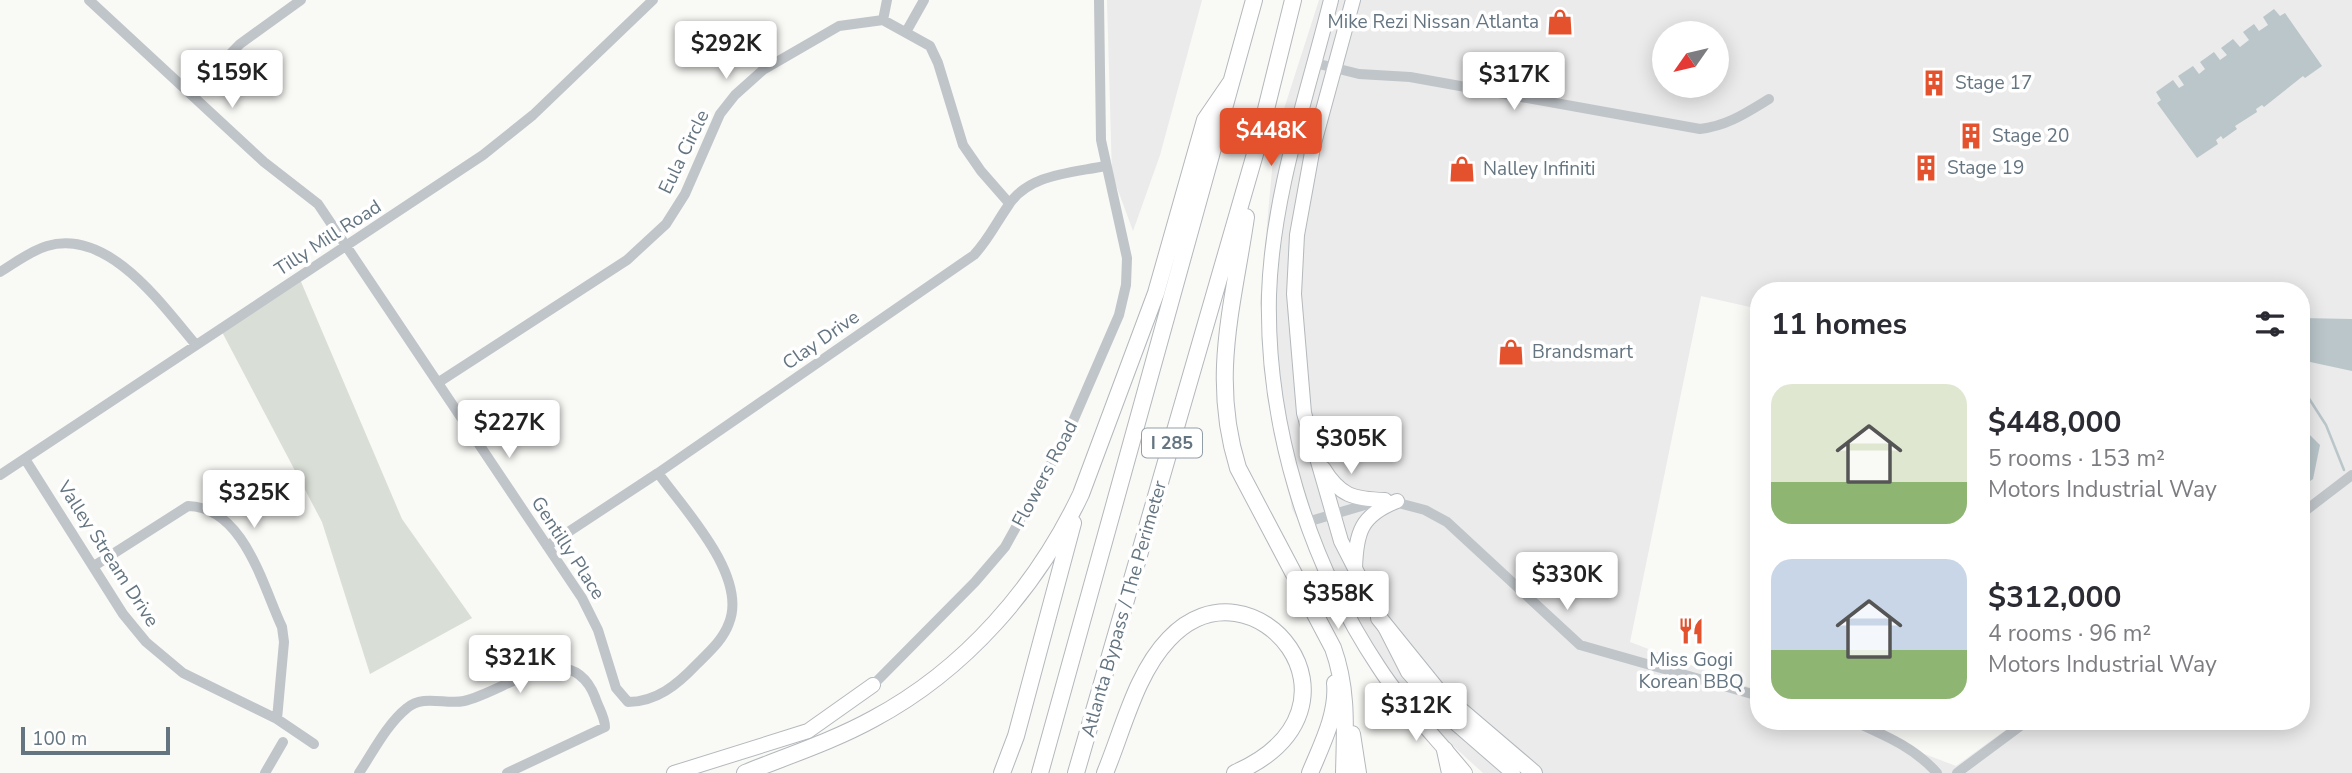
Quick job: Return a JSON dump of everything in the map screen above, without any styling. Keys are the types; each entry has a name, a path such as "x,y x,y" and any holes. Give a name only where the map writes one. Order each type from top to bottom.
{"highway":[{"name":"Atlanta Bypass / The Perimeter","path":"1040,773 1254,0"},
{"name":"Atlanta Bypass / The Perimeter","path":"1076,773 1255,154 1293,0"},
{"path":"745,773 873,719 951,665 998,622 1067,524 1081,494 1156,293 1205,120 1231,82"},
{"path":"1255,154 1225,344 1223,399 1229,440 1238,468 1334,648 1345,692 1359,773"},
{"path":"1002,773 1016,736 1081,494"},
{"path":"1105,773 1144,679 1168,639 1184,626 1204,617 1224,614 1247,616 1268,625 1285,640 1297,659 1303,689 1297,718 1286,737 1268,754 1235,773"},
{"path":"1310,773 1327,732 1336,694 1332,660 1316,617"},
{"path":"1379,618 1438,691 1534,773"},
{"path":"1344,773 1345,692"},
{"path":"1445,750 1450,773"}],"main road":[{"path":"1331,0 1278,214 1269,293 1270,349 1282,430 1307,522 1342,602 1371,656 1403,700 1465,773"},
{"path":"1353,0 1313,147 1297,235 1300,376 1304,413 1331,514 1379,618 1421,690 1513,773"},
{"path":"1315,456 1334,486 1362,499 1391,501"},
{"path":"1355,570 1360,528 1379,508 1391,501"},
{"name":"Flowers Road","path":"674,773 808,731 873,685"}],"street":[{"name":"Gentilly Place","path":"89,0 264,162 318,204 582,598 598,630 616,688 628,702 648,702 687,674 722,638 732,610 732,583 658,473"},
{"path":"191,94 240,44 301,0"},
{"name":"Tilly Mill Road","path":"0,475 483,155 533,115 653,0"},
{"path":"887,0 883,19 930,46 938,62 963,145 1009,203"},
{"path":"906,32 924,0"},
{"name":"Flowers Road","path":"873,685 975,582 1004,547 1068,435 1115,325 1126,285 1125,238 1105,166 1100,115 1099,0"},
{"name":"Eula Circle","path":"439,382 627,260 666,224 685,194 720,114 735,95 763,70 838,26 883,19"},
{"path":"1315,63 1359,74 1410,77 1700,129 1716,127 1739,118 1769,99"},
{"name":"Clay Drive","path":"547,546 658,473 974,255 989,239 1009,203 1031,183 1105,166"},
{"path":"0,272 48,246 71,244 94,249 137,281 196,345"},
{"name":"Valley Stream Drive","path":"25,459 123,614 163,658 183,673 277,719 314,744"},
{"path":"2310,507 2352,475"},
{"path":"1307,522 1391,501 1447,522 1580,645 1750,693"},
{"path":"94,566 188,506 199,507 220,517 244,544 282,627 284,642 277,719"},
{"path":"359,773 408,706 429,700 463,701 545,671 566,667 581,674 591,687 605,727 507,773"},
{"path":"1873,730 1898,741 1923,757 1937,773"},
{"path":"1956,773 2015,730"},
{"path":"265,773 283,742"}],"shaded area":[{"path":"1107,0 1202,0 1160,155 1133,231 1112,174"},
{"path":"1319,0 2352,0 2352,773 1483,773 1427,722 1363,643 1292,509 1260,303 1275,137"},
{"path":"2274,9 2280,16 2285,13 2322,66 2305,78 2303,76 2264,107 2262,105 2256,109 2257,112 2235,126 2237,129 2223,139 2221,136 2216,140 2218,144 2197,158 2157,103 2161,100 2156,92 2173,80 2179,88 2184,85 2178,76 2193,66 2199,74 2205,69 2200,62 2214,52 2220,60 2227,55 2221,48 2233,39 2240,47 2249,40 2243,32 2254,24 2259,31 2268,25 2263,17"},
{"path":"299,277 402,519 472,618 370,674 322,522 221,330"},
{"path":"2310,318 2352,319 2352,371 2310,362"},
{"path":"2310,435 2320,445 2313,479 2310,481"}],"waterway":[{"path":"2310,400 2326,425 2344,470"}],"place":[{"name":"Mike Rezi Nissan Atlanta","path":"1560,22"},
{"name":"Stage 17","path":"1934,83"},
{"name":"Stage 20","path":"1971,136"},
{"name":"Stage 19","path":"1926,168"},
{"name":"Nalley Infiniti","path":"1462,169"},
{"name":"Brandsmart","path":"1511,352"},
{"name":"Miss Gogi Korean BBQ","path":"1691,631"}]}
